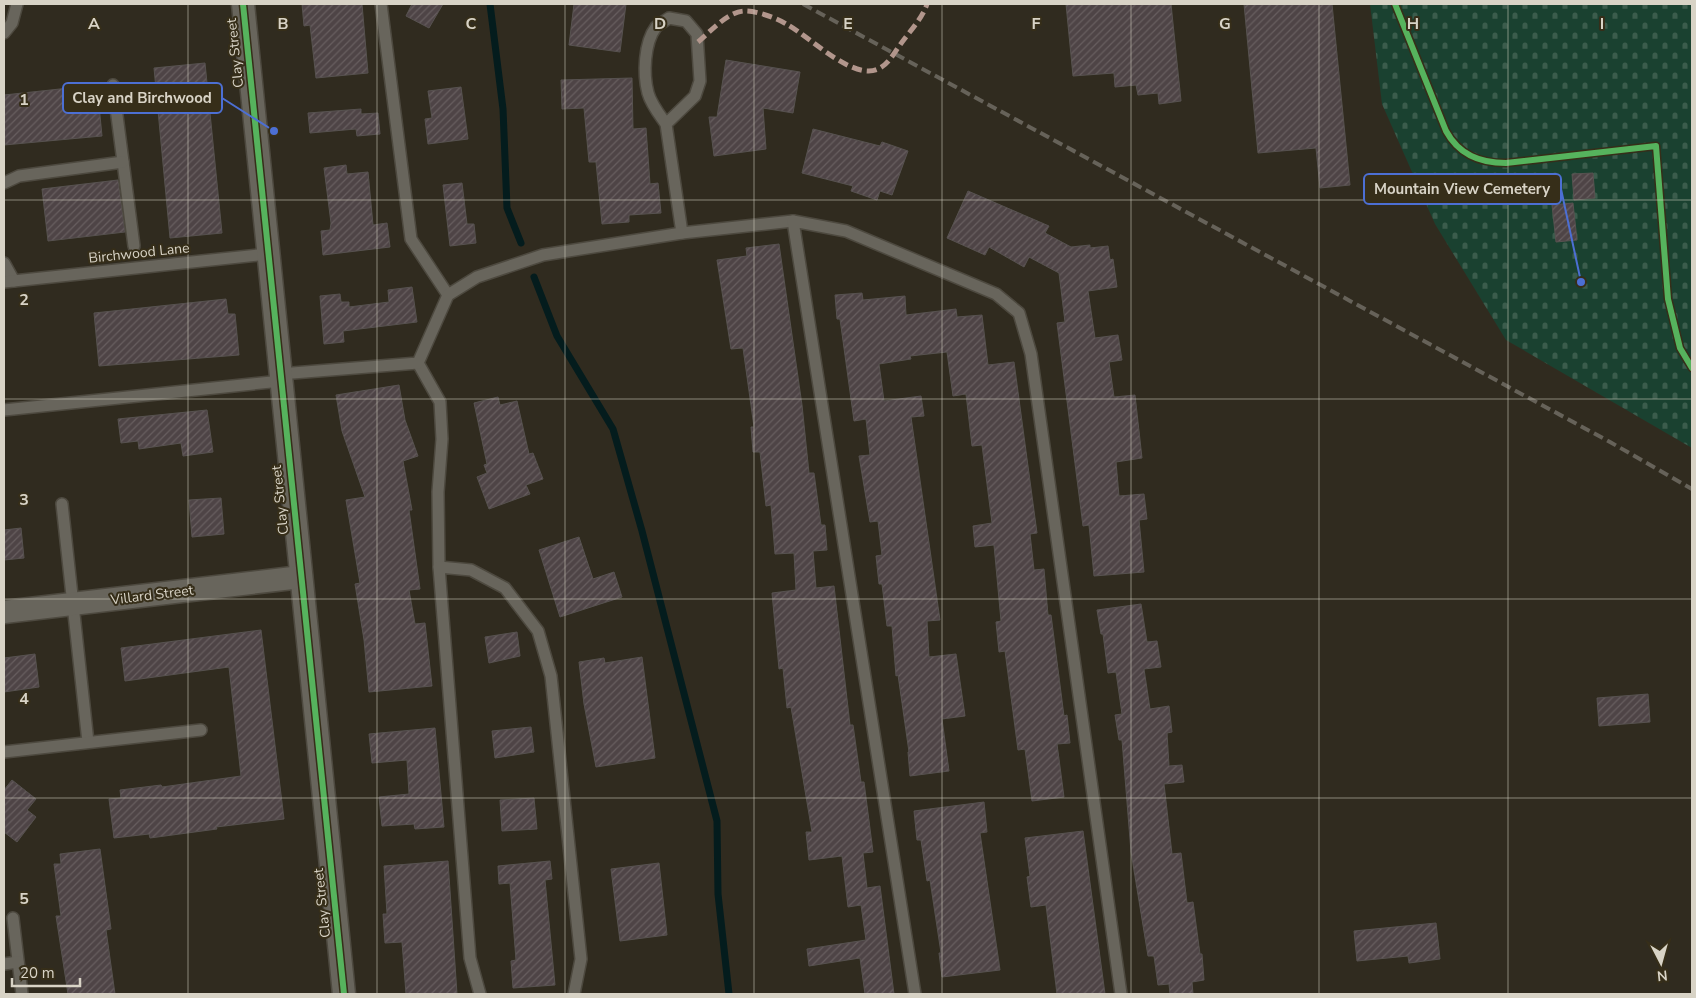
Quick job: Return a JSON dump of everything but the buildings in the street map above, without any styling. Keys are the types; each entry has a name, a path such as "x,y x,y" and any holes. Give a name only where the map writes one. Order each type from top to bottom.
{"street":[{"name":"Clay Street","path":"243,4 344,994"},
{"name":"Villard Street","path":"4,612 301,577"}],"lane":[{"path":"4,33 12,23 17,4"},
{"path":"381,4 411,239 448,295"},
{"path":"666,124 695,96 700,81 697,34 686,21 669,18 656,27 648,44 646,72 648,93 656,110 666,124 682,233"},
{"path":"113,85 134,246"},
{"path":"4,183 27,175 123,162"},
{"path":"418,363 448,295 478,277 543,255 682,233 793,221 846,231 996,294 1018,313 1032,364 1121,994"},
{"path":"793,221 915,994"},
{"name":"Birchwood Lane","path":"4,263 9,282 267,254"},
{"path":"4,410 418,363"},
{"path":"418,363 440,402 442,439 438,492 439,567 470,958 480,994"},
{"path":"62,504 88,742"},
{"path":"439,567 471,570 505,588 538,631 551,676 581,959 574,994"},
{"path":"4,752 201,730"},
{"path":"13,918 22,994"},
{"path":"4,964 18,962"}],"green space":[{"path":"1370,4 1692,4 1692,448 1506,340 1435,224 1382,104"}],"waterway":[{"path":"490,4 503,109 507,208 521,243"},
{"path":"534,277 557,336 613,429 642,531 717,821 718,894 729,994"}],"railway":[{"path":"803,4 1610,442 1692,489"}],"marked path":[{"path":"698,42 732,14 745,11 755,12 783,22 846,64 870,71 880,68 889,61 919,20 927,4"}],"cycle path":[{"path":"243,4 344,994"},
{"path":"1395,4 1446,131 1457,146 1471,156 1496,163 1506,163 1656,146 1668,299 1680,348 1692,368"}],"place":[{"name":"Clay and Birchwood","path":"274,131"},
{"name":"Mountain View Cemetery","path":"1581,282"}]}
